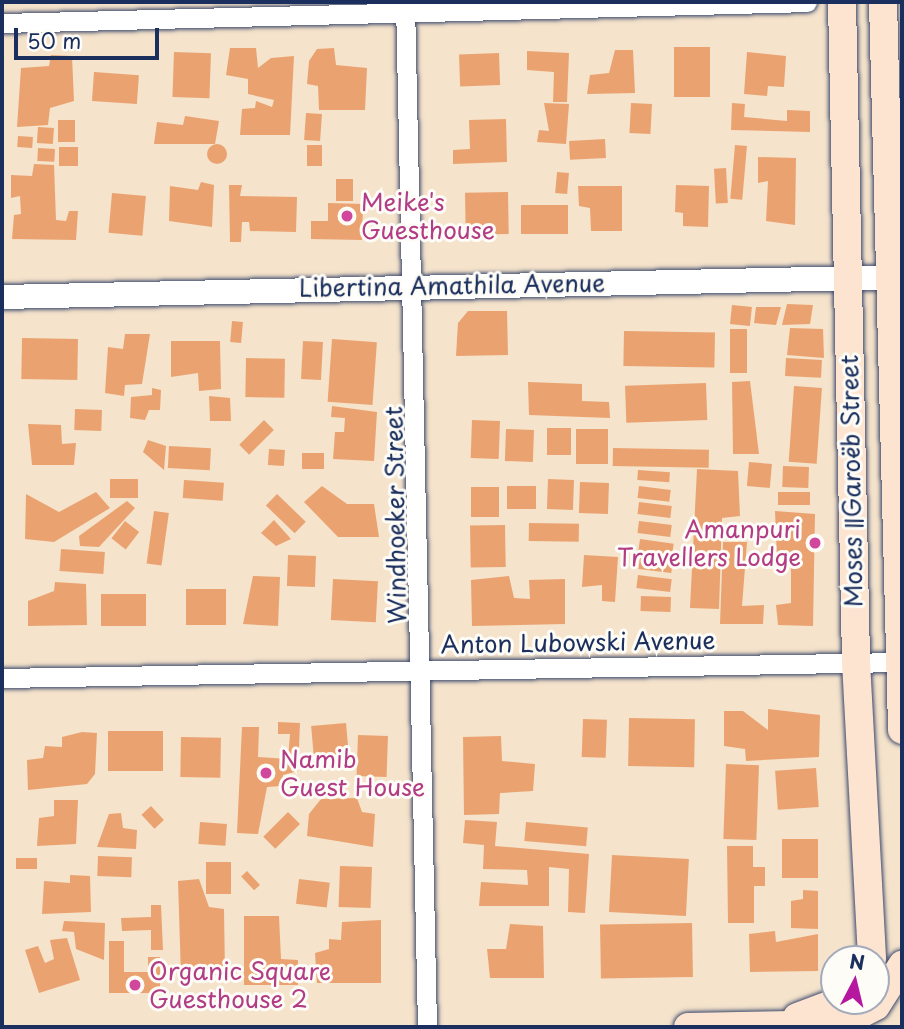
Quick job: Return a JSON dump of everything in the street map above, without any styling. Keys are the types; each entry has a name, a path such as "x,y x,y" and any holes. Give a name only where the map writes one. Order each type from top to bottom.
{"main road":[{"name":"Moses ǁGaroëb Street","path":"842,2 856,662 871,945"},
{"name":"Moses ǁGaroëb Street","path":"883,2 896,278 902,730"},
{"path":"688,1027 842,1024 859,1017 890,992 902,965"},
{"path":"760,1025 820,1007"}],"street":[{"path":"2,23 405,7 807,2"},
{"name":"Windhoeker Street","path":"405,7 415,284 427,1027"},
{"name":"Libertina Amathila Avenue","path":"2,297 415,284 896,278"},
{"name":"Anton Lubowski Avenue","path":"2,678 423,668 901,663"}],"building":[{"path":"674,47 710,47 710,97 674,97"},
{"path":"230,48 256,48 258,68 271,58 294,56 290,135 240,135 242,109 255,108 256,101 272,107 274,100 248,94 248,79 226,75"},
{"path":"334,48 336,65 367,68 365,110 319,110 318,86 307,84 309,61 317,49"},
{"path":"615,50 633,50 635,93 587,94 590,75 609,73"},
{"path":"527,51 569,53 567,102 553,102 554,72 527,70"},
{"path":"174,52 211,53 209,98 172,97"},
{"path":"747,52 786,56 784,87 768,86 767,96 744,94"},
{"path":"499,53 500,85 460,86 459,54"},
{"path":"51,55 72,56 74,101 50,108 48,125 17,127 21,68 49,66"},
{"path":"94,72 139,75 137,104 92,101"},
{"path":"544,103 569,104 566,144 537,142 539,130 549,131"},
{"path":"631,103 652,104 650,134 629,133"},
{"path":"732,103 745,104 744,117 787,121 787,110 810,111 810,132 731,130"},
{"path":"306,113 322,114 320,141 304,140"},
{"path":"185,116 219,121 215,144 154,144 157,122 183,125"},
{"path":"506,119 507,162 453,164 453,150 470,149 469,120"},
{"path":"58,120 75,120 75,142 58,142"},
{"path":"38,127 54,128 53,144 37,143"},
{"path":"18,136 33,137 32,148 17,147"},
{"path":"605,139 606,158 570,160 569,141"},
{"path":"213,144 221,144 227,154 221,164 213,164 207,158 207,150"},
{"path":"307,145 322,145 322,166 307,166"},
{"path":"735,145 747,146 742,200 730,199"},
{"path":"59,147 78,147 78,166 59,166"},
{"path":"38,148 55,149 54,162 37,161"},
{"path":"758,157 796,158 795,225 766,221 768,181 758,183"},
{"path":"34,164 54,165 56,220 66,221 69,211 78,211 76,240 12,239 14,215 21,214 20,196 11,198 11,175 32,176"},
{"path":"726,168 728,203 716,204 714,169"},
{"path":"557,172 569,173 567,194 555,193"},
{"path":"336,179 353,179 353,201 336,201"},
{"path":"201,182 214,185 212,227 169,221 170,186 198,190"},
{"path":"229,185 242,185 240,196 297,197 296,232 250,231 249,222 242,222 241,242 230,242"},
{"path":"676,185 709,186 708,227 683,226 683,213 675,212"},
{"path":"578,186 622,186 622,231 591,231 590,208 579,206"},
{"path":"508,192 509,234 466,235 465,193"},
{"path":"112,193 146,196 142,236 109,233"},
{"path":"328,203 363,204 362,240 311,239 311,221 328,221"},
{"path":"521,205 568,205 568,234 521,234"},
{"path":"787,304 813,305 810,324 782,325"},
{"path":"732,305 752,307 750,326 730,324"},
{"path":"756,307 781,307 776,325 754,323"},
{"path":"468,311 507,311 508,355 456,356 458,323"},
{"path":"232,321 243,322 241,343 230,342"},
{"path":"790,328 823,329 824,358 787,355"},
{"path":"730,329 747,329 747,373 730,373"},
{"path":"624,331 715,333 714,368 623,366"},
{"path":"125,334 150,334 142,384 125,385 124,396 105,393 108,347 123,349"},
{"path":"22,338 78,339 77,380 21,379"},
{"path":"332,339 377,342 372,405 328,402"},
{"path":"171,341 220,341 221,389 199,391 198,373 171,377"},
{"path":"303,341 323,342 321,380 301,379"},
{"path":"246,358 285,359 284,398 245,397"},
{"path":"786,358 822,360 821,378 785,376"},
{"path":"750,381 759,454 733,454 732,382"},
{"path":"528,382 582,384 582,401 609,402 610,418 529,415"},
{"path":"706,383 707,420 626,423 625,386"},
{"path":"794,386 822,388 817,464 789,462"},
{"path":"152,388 161,390 160,410 149,410 145,420 130,418 131,397 152,395"},
{"path":"209,396 230,398 231,421 210,421"},
{"path":"332,406 377,412 374,461 333,459 335,432 344,432 345,418 331,417"},
{"path":"75,409 102,410 101,431 74,430"},
{"path":"264,420 274,430 249,455 239,445"},
{"path":"472,420 500,421 499,459 471,458"},
{"path":"28,424 61,425 62,444 76,443 74,465 32,465"},
{"path":"547,428 571,428 571,455 547,455"},
{"path":"506,429 534,430 533,462 505,461"},
{"path":"576,429 608,429 608,464 576,464"},
{"path":"148,440 166,446 164,470 143,452"},
{"path":"169,446 211,448 210,470 168,468"},
{"path":"613,448 709,450 709,468 613,466"},
{"path":"269,449 285,450 284,466 268,465"},
{"path":"302,453 324,453 324,469 302,469"},
{"path":"749,462 772,464 770,488 747,486"},
{"path":"783,466 809,467 808,488 782,487"},
{"path":"697,469 738,471 740,516 722,518 719,609 690,608"},
{"path":"638,470 670,472 669,482 637,480"},
{"path":"110,479 138,479 138,498 110,498"},
{"path":"548,479 574,480 573,510 547,509"},
{"path":"184,480 224,483 223,501 183,498"},
{"path":"580,482 609,483 608,514 579,513"},
{"path":"322,486 347,504 374,504 379,537 338,537 304,502"},
{"path":"507,486 536,486 536,509 507,509"},
{"path":"639,486 671,490 669,502 638,498"},
{"path":"471,487 499,487 499,517 471,517"},
{"path":"96,492 110,508 54,542 25,539 26,494 59,512"},
{"path":"778,492 810,492 810,505 778,505"},
{"path":"277,494 306,522 295,533 266,506"},
{"path":"127,501 135,508 99,547 80,546 79,536"},
{"path":"639,502 672,506 670,518 638,514"},
{"path":"154,511 169,513 161,566 147,563"},
{"path":"775,511 815,514 813,626 778,625 776,605 791,603 791,560 777,559"},
{"path":"274,520 291,539 276,546 261,533"},
{"path":"125,521 139,532 126,549 111,538"},
{"path":"639,521 672,525 670,537 638,533"},
{"path":"529,523 579,524 579,542 529,541"},
{"path":"505,525 506,567 471,568 470,526"},
{"path":"640,539 674,544 672,556 638,551"},
{"path":"723,542 747,542 742,606 764,605 763,624 720,624"},
{"path":"61,549 105,552 103,574 59,571"},
{"path":"288,555 316,556 315,587 287,586"},
{"path":"584,555 618,557 615,602 602,601 602,585 582,587"},
{"path":"640,557 673,561 671,573 639,569"},
{"path":"638,575 672,579 670,592 636,588"},
{"path":"253,576 280,577 278,626 243,624"},
{"path":"509,576 514,598 530,599 529,580 565,579 565,624 472,626 471,580"},
{"path":"333,579 378,581 376,622 331,620"},
{"path":"55,582 86,584 87,625 28,626 28,601 54,591"},
{"path":"186,589 226,589 226,625 186,625"},
{"path":"101,594 146,594 146,626 101,626"},
{"path":"641,596 671,597 670,612 640,611"},
{"path":"768,709 820,715 819,757 746,761 745,749 724,746 724,711 743,711 768,730"},
{"path":"629,718 695,719 694,767 628,766"},
{"path":"583,719 607,720 606,758 582,757"},
{"path":"278,722 300,723 298,771 283,775 281,786 267,787 258,834 237,833 242,727 259,727 258,757 288,759 290,734 278,734"},
{"path":"346,723 350,766 315,769 311,726"},
{"path":"108,731 163,731 163,771 108,771"},
{"path":"82,732 97,733 95,774 87,784 28,790 27,760 43,758 45,746 62,747 62,737"},
{"path":"358,735 388,736 387,777 357,776"},
{"path":"501,736 502,761 535,764 533,791 500,793 499,814 464,815 463,737"},
{"path":"181,737 221,738 220,778 180,777"},
{"path":"726,764 759,765 756,840 723,839"},
{"path":"816,768 819,807 778,810 775,771"},
{"path":"357,798 362,812 375,814 373,847 307,836 309,814 321,799"},
{"path":"54,800 78,800 76,844 37,846 39,818 54,816"},
{"path":"151,806 164,820 154,829 141,815"},
{"path":"288,812 300,824 275,849 263,837"},
{"path":"121,813 123,828 137,830 136,849 97,847 109,814"},
{"path":"465,820 497,822 495,846 589,854 585,913 568,912 569,869 549,867 549,906 479,906 481,882 528,885 527,870 483,869 484,845 463,843"},
{"path":"200,822 227,824 225,846 198,844"},
{"path":"526,822 588,827 586,846 524,841"},
{"path":"782,839 818,839 818,878 782,878"},
{"path":"727,846 753,846 753,867 765,867 765,886 754,886 754,923 728,923"},
{"path":"612,855 689,859 686,916 609,912"},
{"path":"98,856 132,857 131,877 97,876"},
{"path":"16,858 37,858 37,869 16,869"},
{"path":"206,862 231,862 231,894 206,894"},
{"path":"340,866 372,867 371,908 339,907"},
{"path":"247,871 260,885 254,890 241,876"},
{"path":"70,875 90,876 91,912 42,914 44,881 70,883"},
{"path":"199,879 209,907 224,909 225,975 181,976 178,881"},
{"path":"299,879 330,883 327,908 296,904"},
{"path":"803,890 818,891 818,929 791,928 791,901 803,899"},
{"path":"151,905 161,905 163,950 151,950 151,930 122,931 121,918 151,917"},
{"path":"244,916 279,916 281,959 298,960 298,985 244,985"},
{"path":"381,920 381,983 317,983 315,953 329,949 329,939 341,940 342,922"},
{"path":"64,921 105,923 104,960 76,949 74,932 62,931"},
{"path":"692,923 693,977 601,979 600,925"},
{"path":"510,924 543,926 544,978 490,978 487,949 506,949"},
{"path":"775,931 776,942 818,934 818,971 750,972 749,934"},
{"path":"67,938 80,980 39,993 25,950 38,946 45,963 54,959 50,940"},
{"path":"109,941 124,941 124,972 148,972 148,957 160,957 160,993 109,993"}],"place":[{"name":"Meike's Guesthouse","path":"347,216"},
{"name":"Amanpuri Travellers Lodge","path":"815,543"},
{"name":"Namib Guest House","path":"266,773"},
{"name":"Organic Square Guesthouse 2","path":"135,985"}]}
